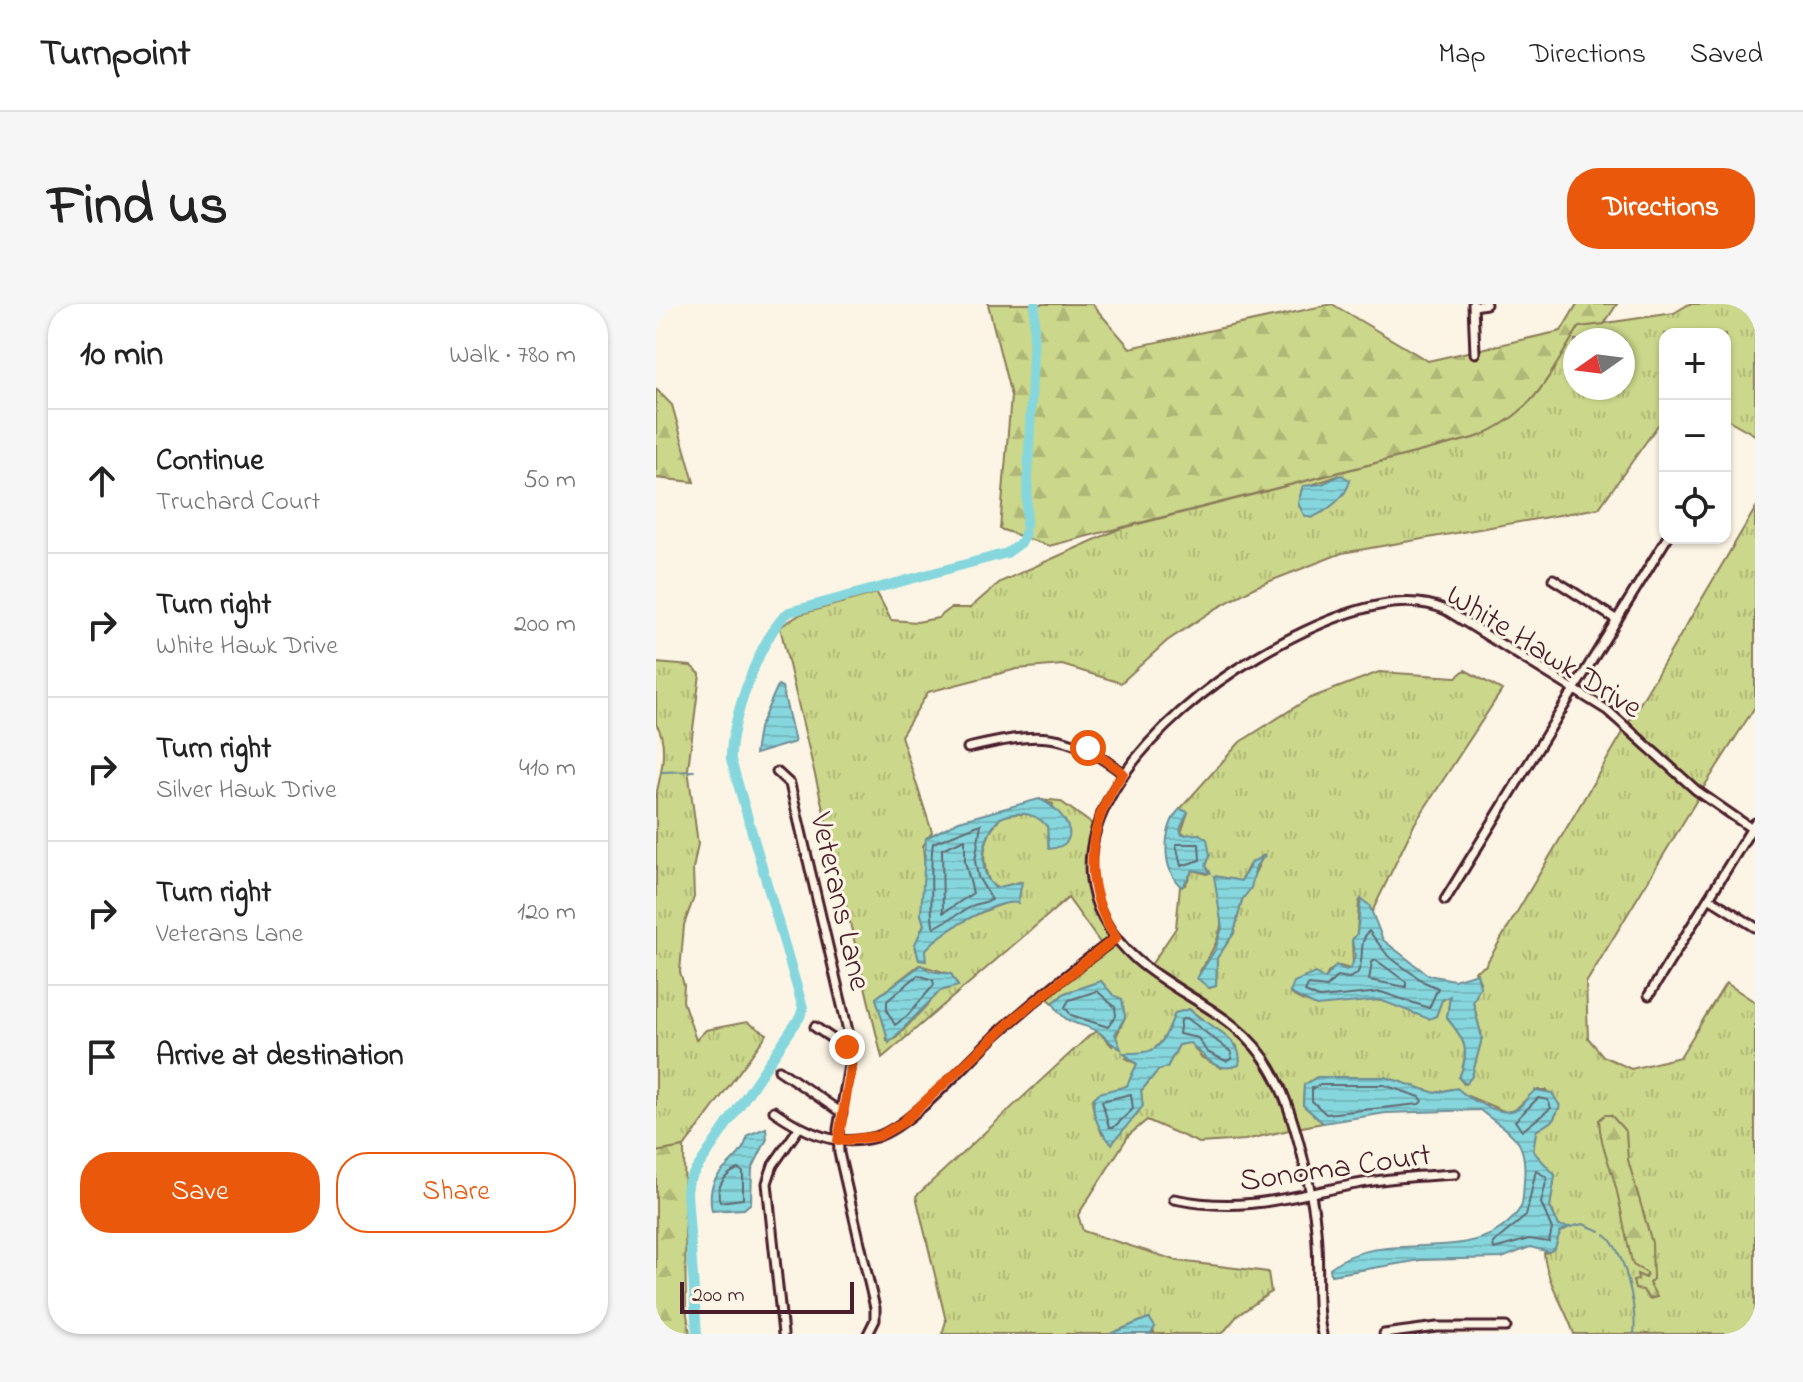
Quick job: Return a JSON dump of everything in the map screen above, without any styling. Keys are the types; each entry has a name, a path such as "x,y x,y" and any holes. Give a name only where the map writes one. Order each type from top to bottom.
{"street":[{"path":"1475,353 1473,305 1486,304"},
{"path":"1445,900 1663,544"},
{"path":"1553,579 1617,620"},
{"name":"White Hawk Drive","path":"1322,1334 1317,1297 1316,1228 1309,1194 1287,1103 1263,1056 1233,1023 1146,967 1116,938 1096,895 1091,856 1099,815 1123,773 1181,712 1249,662 1330,622 1387,604 1413,602 1442,608 1575,689 1616,717 1696,790 1754,828"},
{"path":"968,748 1019,736 1057,737 1088,748 1123,773"},
{"name":"Veterans Lane","path":"777,772 790,784 852,1048 838,1141"},
{"path":"1649,995 1754,828"},
{"path":"1709,898 1755,927"},
{"path":"774,1111 799,1128 838,1141 879,1136 902,1123 1017,1016 1116,938"},
{"name":"Veterans Lane","path":"815,1027 843,1046 852,1048"},
{"path":"779,1070 842,1113"},
{"path":"783,1334 767,1183 773,1165 799,1128"},
{"path":"838,1141 875,1308 875,1320 868,1334"},
{"name":"Sonoma Court","path":"1174,1199 1244,1206 1385,1179 1455,1174"},
{"path":"1384,1334 1449,1326 1506,1327"}],"green space":[{"path":"988,304 1092,304 1130,348 1332,304 1428,361 1561,331 1577,304 1617,304 1604,324 1563,328 1563,353 1538,392 1513,417 1477,437 1049,546 1000,529 1011,396"},
{"path":"1689,304 1755,304 1755,435 1731,421 1731,328 1659,328 1659,425 1599,508 1342,553 1255,587 1215,609 1167,641 1121,683 1062,665 1017,669 928,692 901,736 932,832 923,846 926,879 921,914 924,924 915,945 919,960 925,960 925,951 941,935 1011,901 1019,882 997,888 990,883 984,857 987,841 1000,818 1027,814 1045,823 1049,832 1049,849 1053,804 1039,799 1060,801 1092,824 1089,870 1094,895 1110,937 1101,944 1068,898 882,1058 780,627 801,614 877,593 891,620 917,622 938,618 951,608 970,608 1000,582 1119,529 1477,437 1513,417 1526,405 1563,353 1563,400 1635,400 1635,328 1579,327 1674,313","holes":["1338,476 1338,500 1323,512 1307,517 1299,506 1302,488","919,965 951,974 958,986 940,991 895,1039 887,1041 876,998"]},
{"path":"656,389 672,405 694,482 656,478"},
{"path":"1755,509 1755,707 1702,790 1629,722"},
{"path":"656,663 691,666 700,674 688,769 698,844 693,869 694,897 684,925 680,972 684,985 683,1001 696,1040 706,1030 747,1022 767,1034 684,1147 656,1152 656,795 663,749 656,724"},
{"path":"1465,670 1502,690 1415,823 1372,912 1361,899 1359,902 1357,934 1352,940 1353,966 1350,969 1340,966 1329,971 1325,979 1305,977 1290,993 1300,1000 1321,1004 1383,1001 1428,1017 1436,1016 1442,1000 1450,996 1447,1018 1464,1046 1459,1078 1464,1084 1472,1076 1482,1038 1473,1002 1480,982 1475,971 1485,966 1625,729 1698,798 1586,983 1588,1038 1603,1056 1631,1069 1680,1057 1726,983 1755,1002 1755,1334 1574,1334 1545,1264 1544,1253 1549,1252 1560,1233 1567,1228 1559,1226 1550,1207 1555,1175 1533,1152 1536,1131 1553,1120 1560,1106 1546,1090 1536,1090 1515,1110 1506,1112 1451,1089 1435,1093 1385,1077 1317,1077 1304,1085 1303,1105 1323,1123 1297,1128 1275,1071 1243,1030 1202,997 1151,965 1176,928 1180,886 1185,885 1193,870 1210,872 1206,866 1210,855 1192,837 1181,833 1188,812 1180,809 1240,742 1308,699 1379,672 1456,677","holes":["1263,856 1242,900 1234,933 1217,958 1216,986 1209,988 1199,972 1214,947 1221,927 1221,905 1214,876 1241,881 1249,865"]},
{"path":"1114,945 1143,969 1217,1019 1253,1053 1268,1074 1280,1099 1289,1130 1245,1140 1199,1143 1147,1120 1129,1135 1078,1215 1083,1231 1178,1261 1268,1272 1271,1292 1237,1316 1222,1334 1151,1334 1154,1332 1146,1319 1110,1334 942,1334 946,1321 916,1196 1091,1034 1098,1031 1112,1046 1125,1017 1101,981 1065,993 1053,1003 1046,997","holes":["1189,1009 1237,1046 1239,1063 1221,1068 1201,1057 1190,1042 1179,1045 1167,1067 1158,1070 1141,1091 1140,1108 1132,1120 1102,1134 1092,1101 1099,1095 1127,1086 1137,1064 1126,1058 1155,1049 1165,1037 1175,1013"]},
{"path":"1611,1115 1626,1132 1628,1160 1652,1243 1653,1279 1649,1283 1657,1297 1649,1299 1643,1290 1635,1289 1633,1281 1638,1280 1637,1274 1646,1278 1647,1273 1633,1265 1602,1139 1599,1120"},
{"path":"684,1147 686,1308 690,1334 656,1334 656,1152"}],"water":[{"path":"1341,475 1350,480 1341,498 1311,518 1304,515 1298,503 1303,486 1322,484"},
{"path":"778,685 782,687 795,742 755,754 759,728"},
{"path":"1039,799 1063,818 1068,826 1067,841 1049,849 1047,826 1037,818 1013,814 1000,818 986,843 985,872 995,888 1022,882 1018,903 997,906 968,919 931,944 925,951 926,961 919,960 915,944 924,925 921,914 926,838 959,821"},
{"path":"1180,809 1188,812 1180,829 1182,835 1199,834 1207,839 1210,855 1206,866 1210,873 1193,870 1182,887 1170,871 1166,849 1170,826"},
{"path":"1265,855 1256,866 1251,888 1242,900 1234,933 1217,958 1216,986 1209,988 1197,978 1215,950 1222,928 1214,876 1241,881 1252,862"},
{"path":"1361,899 1369,905 1383,940 1428,975 1454,980 1477,973 1480,987 1473,1002 1482,1038 1472,1076 1466,1084 1459,1078 1465,1060 1464,1046 1447,1018 1450,996 1442,1000 1436,1016 1429,1019 1380,1000 1316,1006 1290,993 1294,982 1315,973 1325,979 1336,965 1346,970 1351,968 1355,956 1352,940 1357,934"},
{"path":"921,965 930,971 951,974 958,986 940,991 889,1043 876,998"},
{"path":"1101,981 1113,995 1122,999 1125,1017 1115,1034 1121,1049 1093,1029 1064,1017 1053,1003 1065,993"},
{"path":"1189,1009 1231,1040 1240,1056 1239,1065 1218,1066 1190,1043 1179,1045 1167,1067 1158,1070 1141,1091 1143,1106 1112,1144 1097,1123 1094,1098 1099,1093 1127,1086 1137,1064 1124,1053 1145,1052 1158,1046 1175,1013"},
{"path":"1317,1077 1385,1077 1435,1093 1457,1088 1476,1101 1503,1111 1517,1109 1536,1090 1552,1093 1560,1106 1553,1120 1536,1131 1533,1151 1555,1175 1550,1207 1559,1226 1570,1227 1560,1232 1555,1248 1549,1252 1530,1247 1502,1258 1421,1260 1331,1275 1330,1268 1352,1255 1376,1249 1457,1244 1481,1238 1503,1227 1521,1207 1524,1166 1523,1154 1515,1138 1480,1110 1386,1113 1323,1123 1303,1105 1304,1085"},
{"path":"766,1128 767,1139 752,1169 751,1203 744,1209 712,1211 711,1196 717,1176 738,1155 748,1135"},
{"path":"1150,1319 1155,1327 1151,1334 1110,1334"}],"waterway":[{"path":"1026,525 1035,304"},
{"path":"697,1334 687,1192 689,1180 800,1017 803,1008 731,760 735,725 758,659 778,623 789,612 1007,553 1022,542 1025,533"},
{"path":"662,772 694,771"},
{"path":"1570,1227 1583,1224 1600,1231"},
{"path":"1605,1235 1624,1266 1634,1310 1634,1334"}],"route":[{"path":"847,1047 852,1048 853,1058 838,1141 864,1140 883,1134 911,1116 1017,1016 1116,938 1096,895 1091,856 1099,815 1123,773 1088,748"}]}
